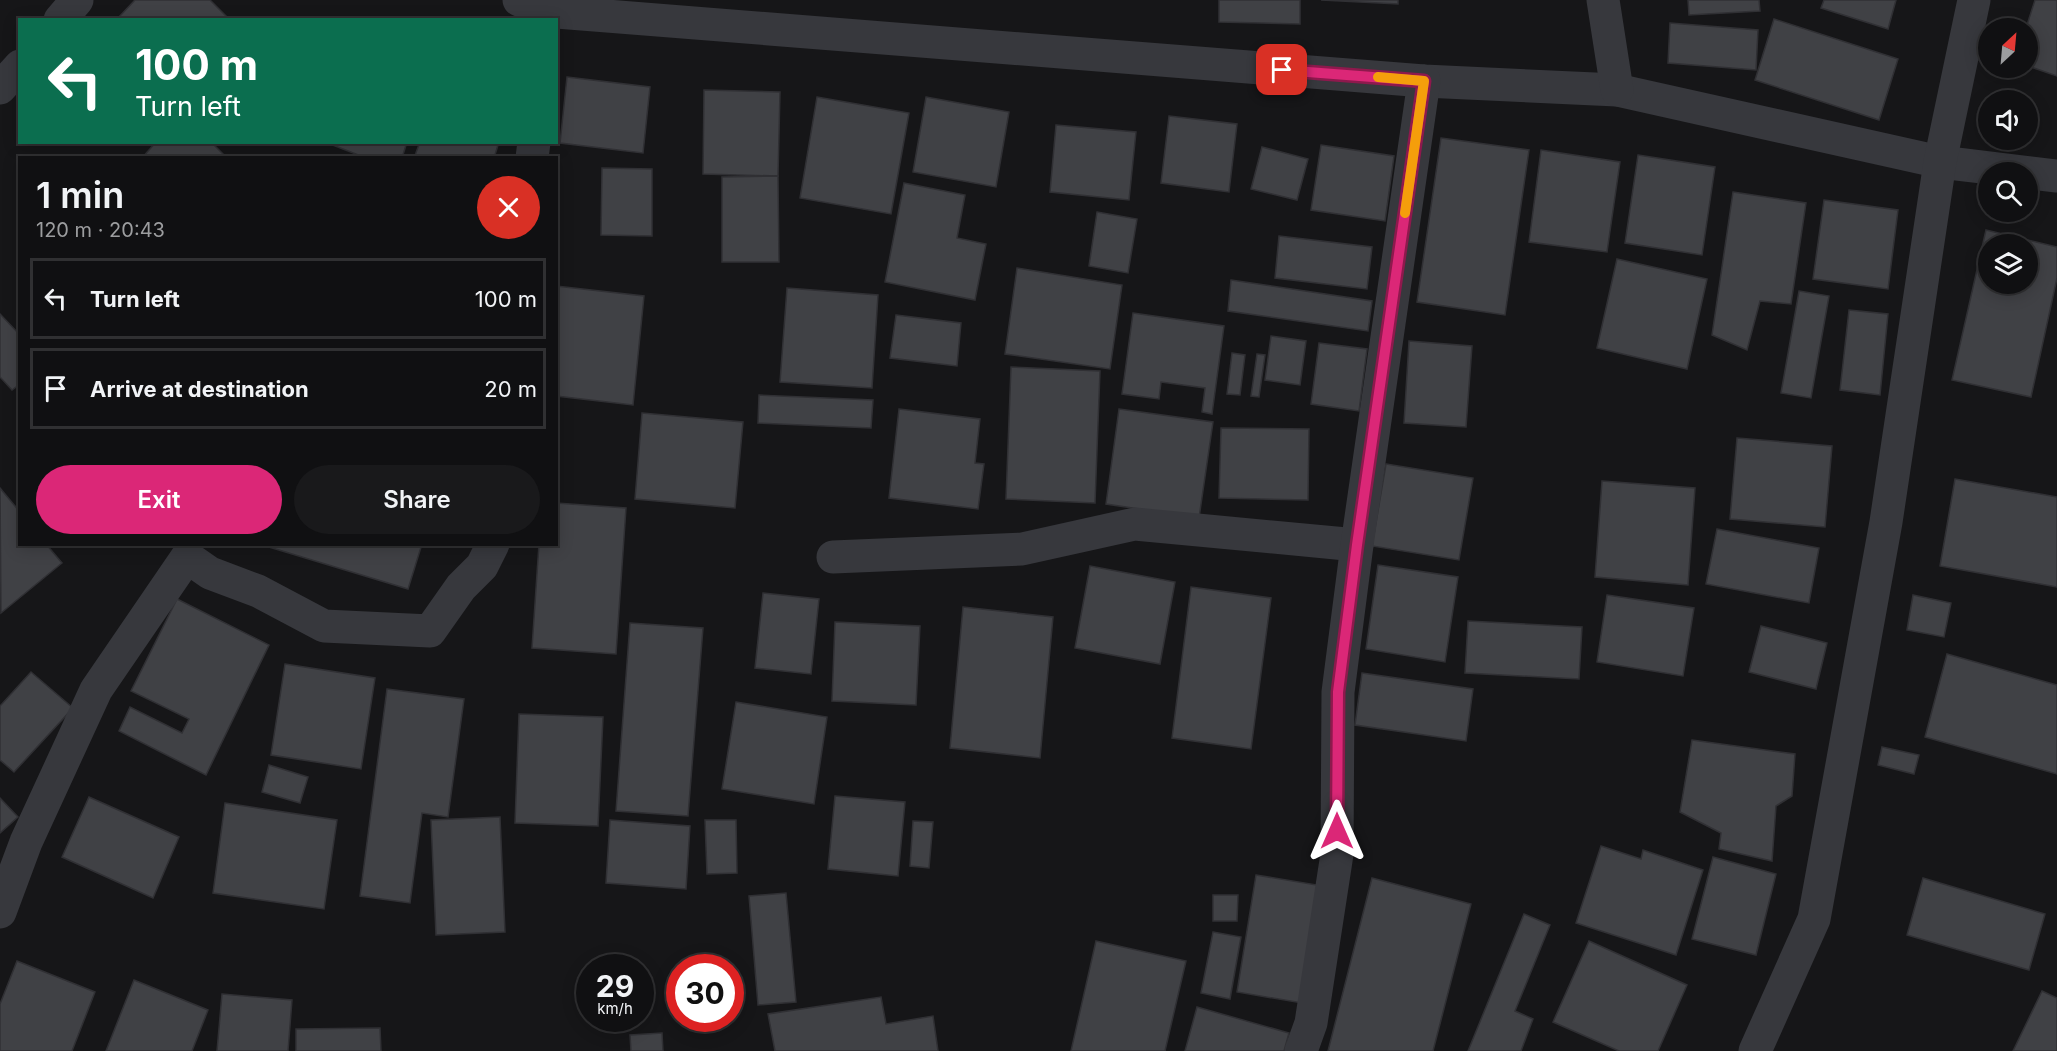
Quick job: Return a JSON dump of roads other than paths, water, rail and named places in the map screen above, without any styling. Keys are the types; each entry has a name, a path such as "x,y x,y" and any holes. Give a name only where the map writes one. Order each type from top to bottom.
{"street":[{"path":"62,18 77,0"},
{"path":"1603,0 1617,90"},
{"path":"1755,1051 1814,919 1886,522 1940,162 1974,0"},
{"path":"536,10 1424,81 1617,90 1940,162 2057,176"},
{"path":"0,88 18,68"},
{"path":"1301,1051 1311,1023 1337,854 1338,692 1424,81"},
{"path":"833,557 1022,549 1136,524 1357,545"},
{"path":"0,912 26,842 96,690 188,557 210,573 258,591 324,626 430,631 461,587 482,566 492,546"}]}
